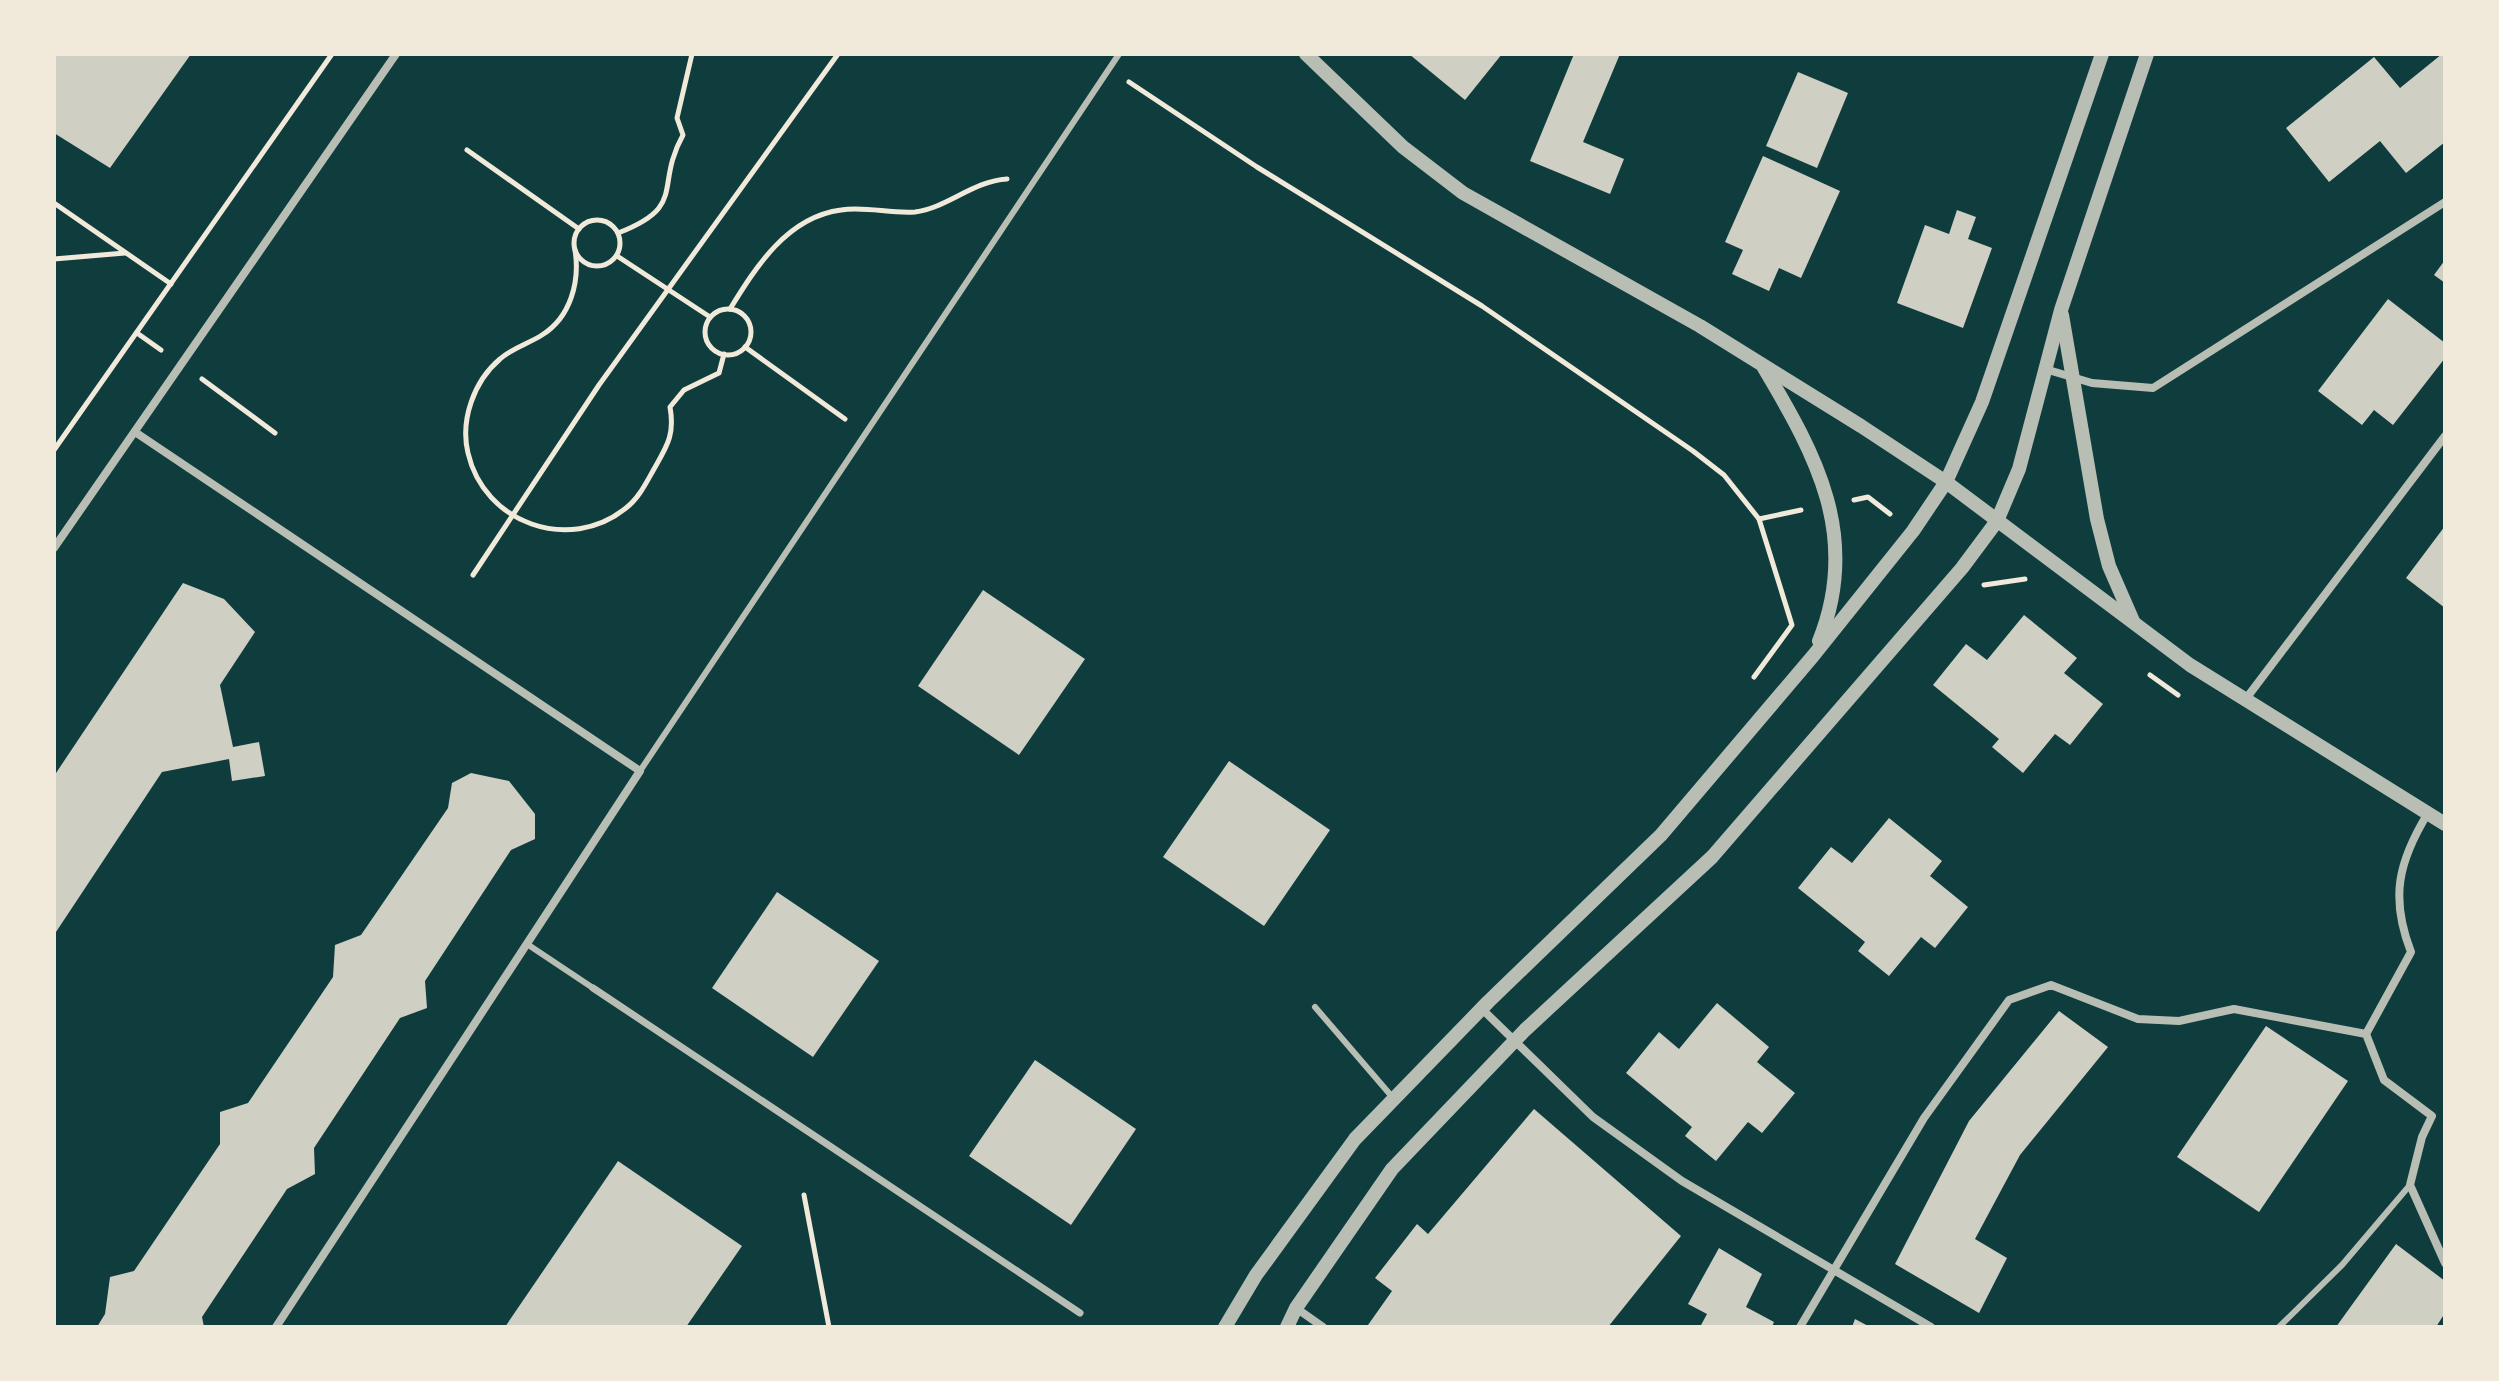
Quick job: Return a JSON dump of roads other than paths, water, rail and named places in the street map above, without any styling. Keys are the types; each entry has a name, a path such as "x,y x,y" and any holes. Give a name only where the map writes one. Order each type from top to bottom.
{"street":[{"path":"54,548 396,54"},
{"path":"1306,54 1403,147 1463,193 1700,326 1946,482 2135,625 2245,700 2445,824"},
{"path":"1225,1327 1256,1275 1355,1139 1482,1009 1661,835 1813,656 1913,531 1946,482 1982,402 2102,54"},
{"path":"1287,1327 1296,1308 1392,1169 1513,1043 1712,857 1962,568 1997,521 2019,469 2061,310 2147,54"},
{"path":"2045,369 2073,379 2153,388 2445,202"},
{"path":"2061,310 2103,543 2109,566 2135,625"},
{"path":"1761,364 1804,435 1835,527 1833,589 1825,626 1813,656"},
{"path":"135,432 640,771 276,1327"},
{"path":"2245,700 2445,436"},
{"path":"2366,1034 2411,952 2398,912 2404,855 2428,813"},
{"path":"1800,1327 1924,1118 2009,1000 2051,985 2138,1019 2179,1021 2234,1009 2366,1034"},
{"path":"593,988 1080,1313"},
{"path":"1482,1009 1513,1043 1605,1126 1682,1181 1931,1327"},
{"path":"2366,1034 2384,1080 2432,1116 2422,1137 2410,1185 2445,1263"},
{"path":"1296,1308 1323,1327"}],"lane":[{"path":"640,771 1119,54"},
{"path":"527,944 593,988"},
{"path":"1315,1007 1394,1099"},
{"path":"2279,1327 2342,1265 2410,1185"}]}
